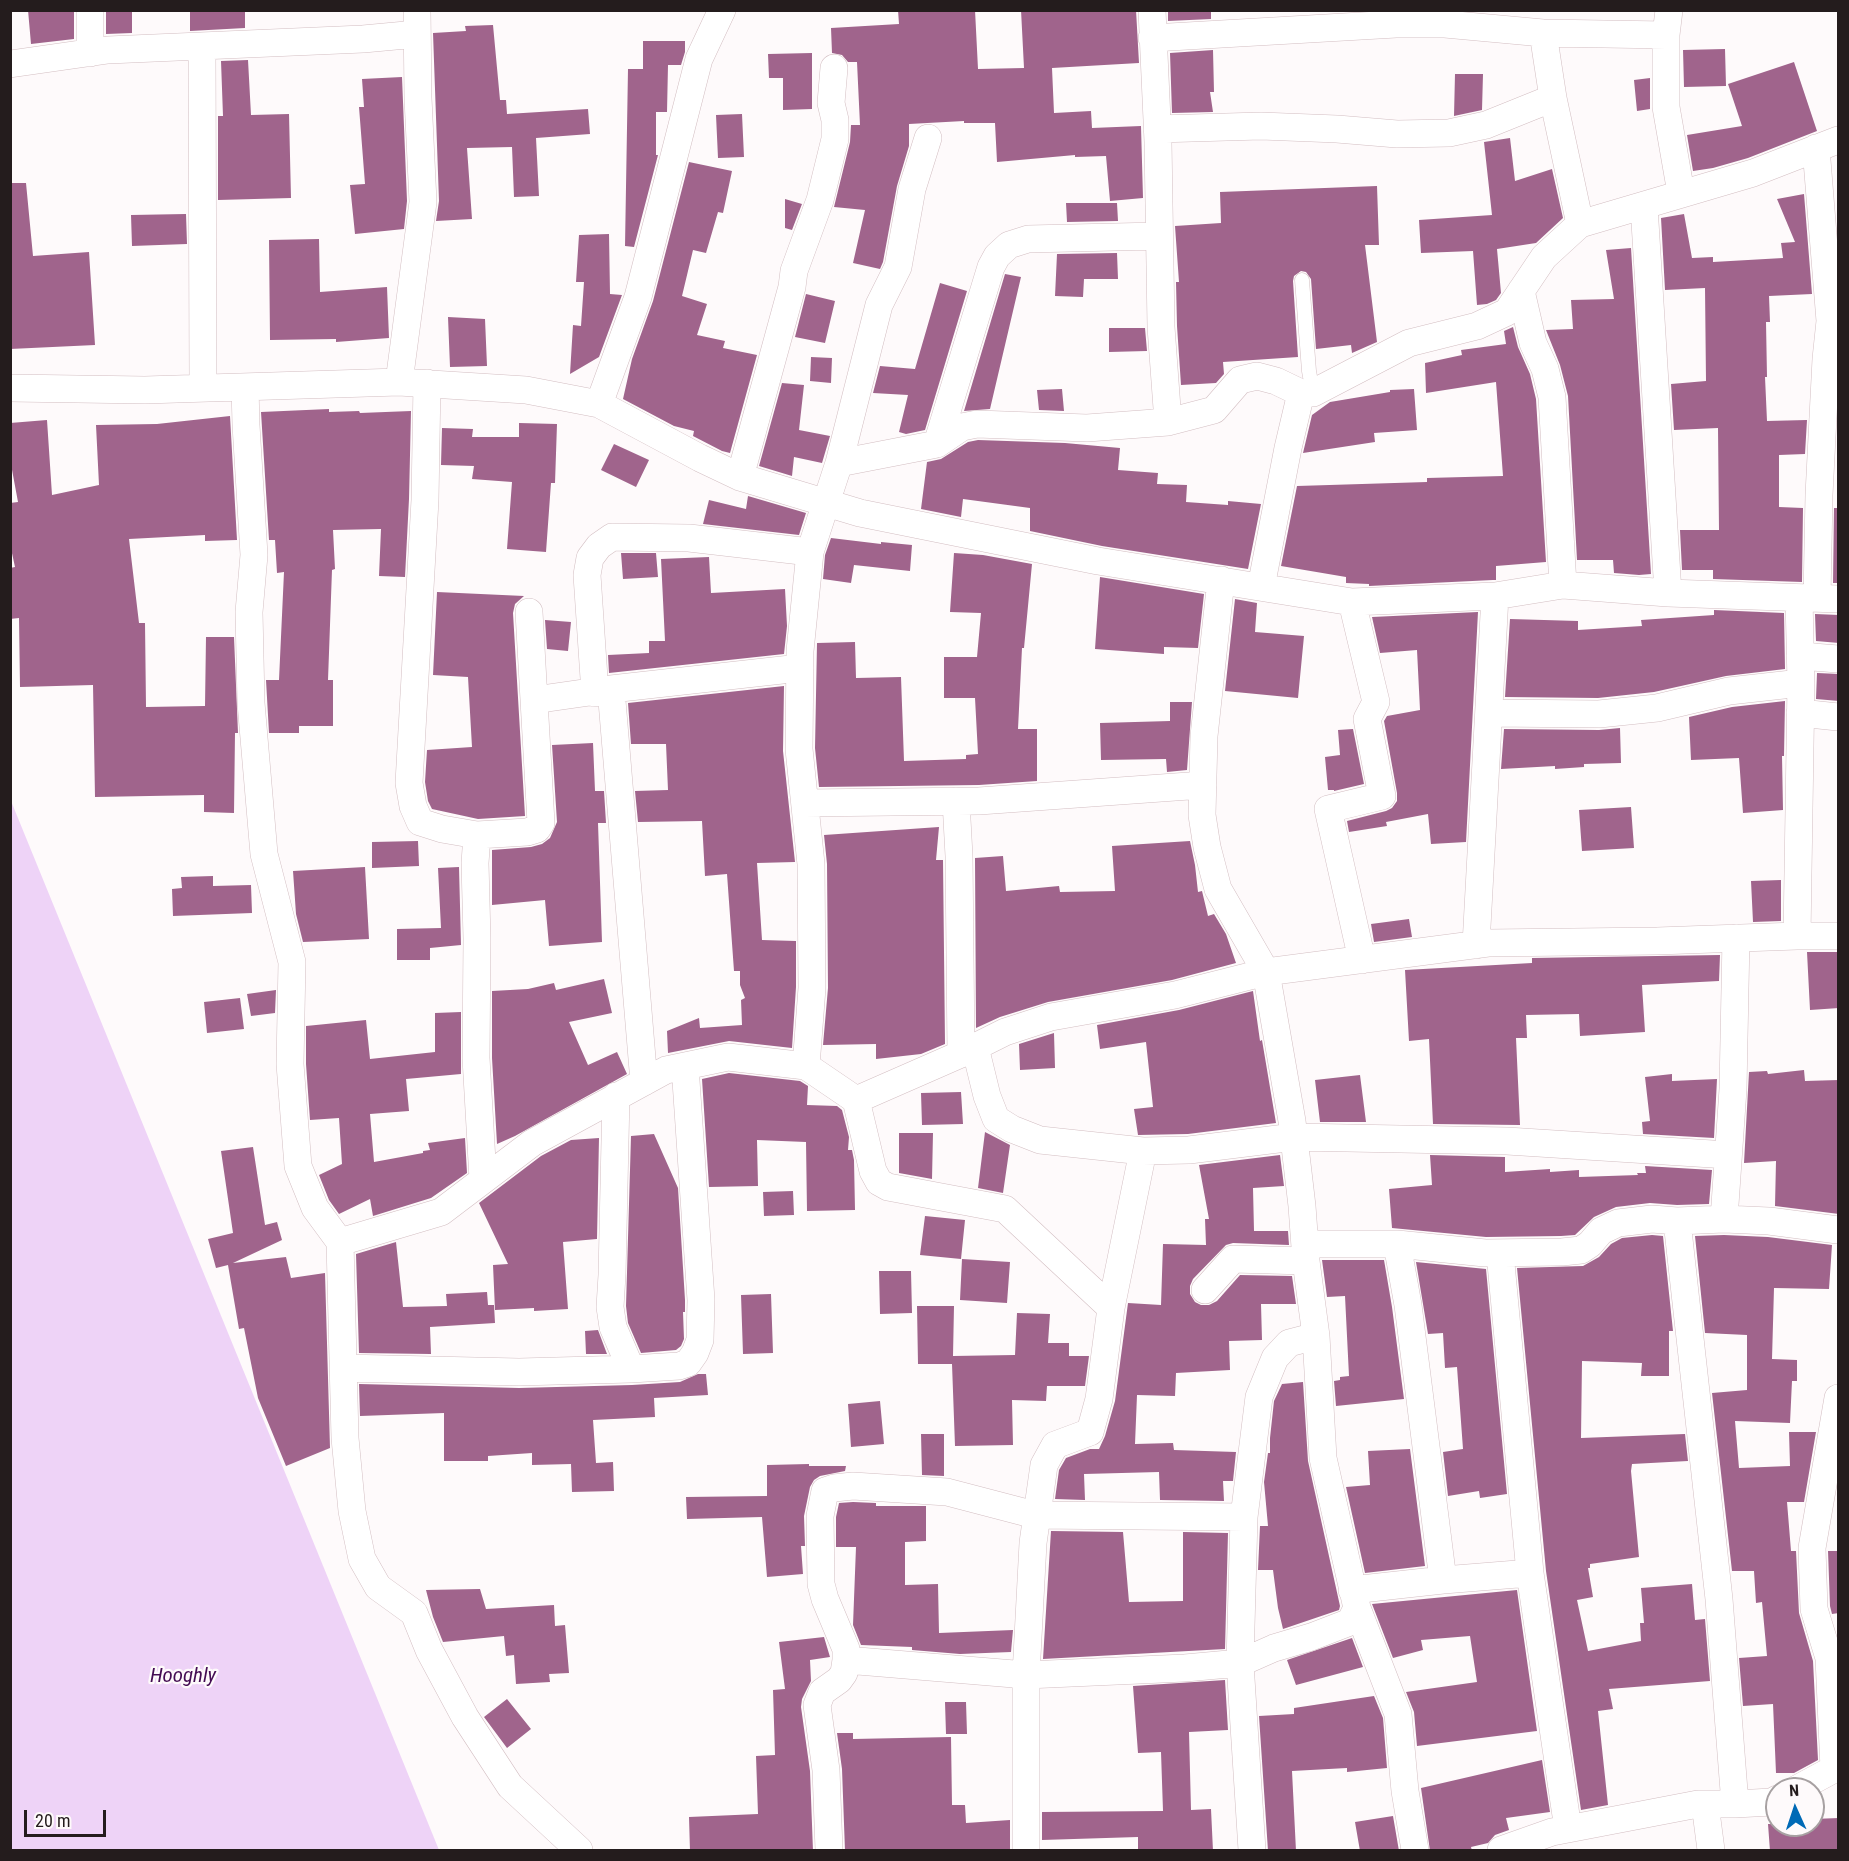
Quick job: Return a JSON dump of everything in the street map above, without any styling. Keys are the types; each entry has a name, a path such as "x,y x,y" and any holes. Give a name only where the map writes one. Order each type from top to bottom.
{"street":[{"path":"90,10 90,53"},
{"path":"599,404 638,297 699,59 722,10"},
{"path":"1152,10 1161,327 1168,422"},
{"path":"10,64 108,50 363,39 417,22 423,202 399,382"},
{"path":"1152,39 1396,24 1445,24 1543,33 1667,23 1666,107 1681,193"},
{"path":"1543,33 1553,98 1581,224"},
{"path":"202,46 203,387"},
{"path":"740,477 792,287 794,271 820,200 835,140 836,120 831,103 834,68"},
{"path":"1157,129 1261,126 1397,134 1449,133 1486,125 1553,98"},
{"path":"806,1066 812,988 811,864 799,749 800,668 806,574 810,552 839,463 879,305 898,267 912,189 928,138"},
{"path":"1261,587 1288,447 1307,393 1409,343 1477,326 1507,312 1544,257 1581,224 1753,173 1827,144 1830,321 1826,359 1829,495 1818,598 1800,656 1797,936"},
{"path":"1644,206 1668,594"},
{"path":"937,444 991,267 1009,245 1028,239 1158,236"},
{"path":"1521,291 1533,343 1545,369 1552,397 1563,585"},
{"path":"839,463 937,444 962,427 978,424 1087,428 1168,422 1214,410 1240,380 1257,376 1307,393"},
{"path":"10,388 145,390 399,382 525,390 599,404 740,477 860,513 1098,561 1352,602 1495,596 1563,585 1668,594 1818,598"},
{"path":"427,383 425,501 409,783 413,806 420,822 442,829 477,835 527,832 537,829 541,823 529,612"},
{"path":"245,387 254,555 249,612 251,703 264,854 292,962 290,1064 297,1166 315,1208 340,1242 347,1459 352,1511 362,1559 378,1587 414,1613 429,1650 465,1717 510,1786 579,1851"},
{"path":"644,1082 603,691 587,575 590,558 599,546 612,537 688,538 810,552"},
{"path":"1221,580 1204,736 1202,815 1206,846 1218,889 1266,972 1294,1137 1316,1336 1323,1458 1354,1599 1398,1714 1405,1791 1416,1851"},
{"path":"1476,945 1495,596"},
{"path":"1352,602 1376,702 1367,719 1382,796 1328,809 1362,960"},
{"path":"1800,656 1839,658"},
{"path":"534,700 800,668"},
{"path":"1489,713 1599,714 1657,708 1729,691 1801,683"},
{"path":"1800,713 1839,717"},
{"path":"805,803 956,801 1203,785"},
{"path":"956,801 968,1051 996,1119 1004,1124 1040,1140 1143,1151 1189,1150 1294,1137 1507,1141 1728,1155"},
{"path":"477,835 475,862 476,1058 483,1179"},
{"path":"856,1100 968,1051 1005,1032 1051,1017 1174,995 1266,972 1476,945 1839,936"},
{"path":"1724,1219 1733,1089 1736,938"},
{"path":"340,1242 441,1212 532,1143 616,1096 666,1070 728,1057 806,1066 856,1100 873,1171 879,1182 888,1187 1005,1209 1111,1308"},
{"path":"343,1368 519,1372 631,1369 680,1366 688,1363 700,1340 701,1300 685,1066"},
{"path":"616,1096 612,1275 609,1307 613,1327 631,1369"},
{"path":"1026,1851 1026,1675 1035,1515 1044,1465 1055,1445 1090,1432 1099,1399 1111,1308 1143,1151"},
{"path":"1205,1290 1233,1259 1396,1244 1500,1253 1562,1252 1581,1250 1590,1244 1601,1231 1618,1223 1652,1219 1768,1221 1839,1230"},
{"path":"1677,1221 1719,1599 1735,1804"},
{"path":"1396,1244 1408,1305 1443,1580"},
{"path":"1500,1253 1558,1838"},
{"path":"1252,1851 1240,1663 1244,1517 1259,1397 1275,1358 1289,1343 1316,1336"},
{"path":"1819,1777 1834,1769 1834,1658 1814,1609 1812,1548 1839,1398"},
{"path":"829,1851 826,1770 817,1705 822,1692 839,1680 846,1660 846,1649 821,1584 820,1516 825,1491 853,1486 947,1492 1035,1515 1244,1517"},
{"path":"1354,1599 1443,1580 1530,1573"},
{"path":"846,1660 1026,1675 1185,1668 1240,1663 1274,1648 1350,1622 1354,1599"},
{"path":"1501,1851 1705,1804 1765,1802"},
{"path":"1705,1804 1711,1851"}],"lane":[{"path":"1302,280 1308,371 1307,393"}],"water":[{"name":"Hooghly","path":"11,801 439,1850 11,1850"}],"building":[{"path":"28,10 74,10 74,39 31,44"},
{"path":"106,10 132,10 132,33 106,34"},
{"path":"190,10 245,10 245,28 190,31"},
{"path":"898,10 975,10 978,69 1024,68 1021,10 1136,10 1139,63 1052,68 1054,113 1091,111 1092,128 1141,126 1143,198 1110,201 1106,156 1075,157 1075,155 997,162 995,123 964,123 964,121 909,124 909,146 897,186 883,262 880,269 853,263 865,210 834,207 850,142 851,125 860,125 857,62 848,62 842,55 832,53 831,28 899,24"},
{"path":"1168,10 1211,10 1211,19 1168,21"},
{"path":"493,25 500,100 506,100 507,114 588,109 590,134 536,138 539,196 514,197 512,147 467,148 472,219 436,221 439,201 433,33 466,31 465,26"},
{"path":"643,41 685,41 685,52 681,65 668,65 667,112 656,112 656,155 658,155 634,247 625,246 628,69 643,69"},
{"path":"1725,49 1726,86 1684,87 1683,50"},
{"path":"1213,50 1214,92 1210,92 1213,112 1172,113 1170,53"},
{"path":"812,53 812,109 783,110 783,78 769,78 768,54"},
{"path":"248,60 251,115 289,114 291,198 218,200 218,116 223,116 221,61"},
{"path":"1794,62 1817,131 1748,158 1693,171 1687,135 1742,126 1728,84"},
{"path":"1455,74 1483,74 1482,110 1454,116"},
{"path":"402,77 407,201 404,229 355,234 350,185 365,184 359,107 364,107 362,79"},
{"path":"1650,78 1650,109 1637,111 1634,80"},
{"path":"742,114 744,157 718,158 716,115"},
{"path":"1510,138 1515,181 1552,169 1563,218 1536,243 1497,249 1501,293 1496,300 1477,305 1473,251 1421,253 1419,220 1492,215 1484,142"},
{"path":"689,162 732,171 723,213 718,212 706,253 693,250 682,296 707,304 697,335 725,341 723,348 757,355 730,453 693,436 694,431 674,426 623,399 632,359 653,301"},
{"path":"10,183 26,183 33,256 89,252 95,345 10,349"},
{"path":"1377,186 1379,245 1365,245 1377,342 1352,353 1351,345 1316,349 1311,279 1306,272 1301,271 1294,276 1293,281 1298,357 1223,362 1224,374 1216,383 1181,385 1176,282 1179,282 1175,226 1221,223 1220,192"},
{"path":"1804,194 1812,294 1769,296 1770,322 1766,322 1767,377 1765,377 1767,421 1807,420 1805,454 1779,455 1779,507 1803,508 1802,582 1713,579 1713,570 1682,570 1680,530 1719,530 1718,428 1674,430 1671,384 1706,381 1705,288 1665,290 1661,218 1684,214 1692,258 1713,257 1713,262 1783,258 1781,243 1795,242 1777,199"},
{"path":"785,199 802,204 792,230 785,228"},
{"path":"1066,203 1117,203 1118,221 1067,222"},
{"path":"186,214 187,244 132,246 131,215"},
{"path":"609,234 610,294 622,295 599,357 570,374 573,325 581,326 584,282 576,282 579,235"},
{"path":"319,239 320,292 387,287 389,338 336,342 336,339 270,340 269,240"},
{"path":"1631,248 1651,574 1639,575 1614,573 1613,560 1577,560 1568,396 1560,365 1546,330 1573,329 1571,300 1614,299 1606,250"},
{"path":"1117,253 1118,279 1084,279 1083,297 1055,296 1057,254"},
{"path":"1005,274 1021,277 990,409 964,411"},
{"path":"940,283 967,291 925,430 906,434 899,432 908,395 873,393 880,366 915,369"},
{"path":"806,294 835,301 825,343 795,337"},
{"path":"448,317 485,319 487,366 450,367"},
{"path":"1513,327 1518,347 1530,374 1536,399 1546,562 1496,566 1496,580 1369,586 1369,584 1346,583 1346,577 1281,566 1297,486 1427,482 1427,478 1503,476 1496,382 1426,393 1425,363 1462,355 1461,350 1506,344 1504,331"},
{"path":"1109,328 1145,328 1147,351 1109,352"},
{"path":"811,357 832,358 831,383 810,381"},
{"path":"782,383 804,385 799,430 830,436 822,463 794,457 792,476 759,466"},
{"path":"1062,389 1064,411 1039,410 1037,390"},
{"path":"1414,389 1417,430 1374,433 1375,442 1303,453 1312,415 1330,402 1390,392 1390,390"},
{"path":"329,409 329,412 359,411 360,413 411,411 405,577 379,576 381,529 333,530 335,569 332,570 328,680 333,680 333,726 299,726 299,733 269,733 266,680 279,680 284,572 277,573 275,540 269,540 261,412"},
{"path":"230,416 237,540 205,541 205,535 129,539 139,623 145,623 146,707 205,706 206,637 234,637 238,733 235,733 234,813 204,812 204,795 95,797 93,685 20,687 19,618 10,619 10,568 15,567 10,544 10,503 18,502 10,459 10,423 47,420 52,495 99,485 96,425 157,424"},
{"path":"519,423 557,424 555,483 551,483 546,552 507,549 512,482 472,479 474,466 441,465 442,428 473,429 472,437 519,437"},
{"path":"978,440 1065,443 1120,448 1118,470 1158,473 1157,484 1187,485 1186,502 1228,505 1228,501 1261,504 1248,569 1102,546 1030,531 1030,508 963,499 961,517 921,509 927,462 941,459 968,442"},
{"path":"614,444 649,460 636,487 601,470"},
{"path":"748,496 806,513 799,535 703,524 709,500 746,509"},
{"path":"1834,508 1839,508 1839,583 1833,583"},
{"path":"831,538 912,545 910,571 854,565 851,583 823,579 825,555"},
{"path":"621,553 656,553 658,577 623,579"},
{"path":"954,553 983,555 1032,564 1024,648 1022,648 1018,729 1037,729 1037,781 979,785 819,787 815,748 817,643 855,642 856,678 901,677 904,761 966,759 966,755 978,754 975,698 944,698 944,657 977,657 981,613 950,612"},
{"path":"709,557 711,593 785,589 787,626 784,654 609,673 608,655 649,653 649,641 665,641 661,559"},
{"path":"1100,577 1204,594 1198,648 1164,647 1164,654 1095,649"},
{"path":"437,592 524,596 515,604 513,613 525,816 478,819 432,809 428,801 425,782 427,750 472,747 468,677 433,675"},
{"path":"1235,599 1257,603 1255,632 1304,636 1298,698 1225,691"},
{"path":"1714,610 1784,613 1785,669 1726,676 1654,692 1598,698 1505,697 1510,619 1578,621 1578,630 1642,626 1641,620 1714,615"},
{"path":"1478,612 1466,842 1431,844 1428,814 1386,822 1387,826 1349,832 1347,821 1386,811 1392,808 1397,801 1384,721 1387,716 1420,710 1417,650 1380,653 1372,617"},
{"path":"1815,614 1839,615 1839,643 1816,641"},
{"path":"545,620 571,622 568,651 547,649"},
{"path":"1817,673 1839,674 1839,701 1816,699"},
{"path":"784,686 783,751 795,862 757,863 762,940 796,941 792,1048 729,1041 668,1053 667,1031 699,1018 700,1028 742,1025 741,1000 745,998 740,985 740,971 734,971 727,874 705,876 702,821 638,822 635,791 668,790 666,744 631,744 628,703"},
{"path":"1785,701 1784,756 1782,756 1783,810 1743,813 1739,758 1691,760 1689,717 1732,707"},
{"path":"1170,702 1192,702 1187,770 1167,772 1166,759 1101,760 1100,723 1170,721"},
{"path":"1620,728 1621,763 1584,764 1584,767 1555,769 1555,766 1501,769 1504,729 1599,730"},
{"path":"1353,729 1364,784 1334,791 1328,790 1325,757 1340,755 1338,730"},
{"path":"593,743 595,791 604,791 606,823 598,823 602,942 549,946 545,900 492,905 492,850 531,847 542,844 550,838 557,822 552,745"},
{"path":"1631,807 1634,848 1582,851 1579,810"},
{"path":"939,827 936,860 943,860 945,1044 921,1054 876,1059 876,1044 823,1045 828,988 827,864 824,835"},
{"path":"418,841 419,866 372,868 372,842"},
{"path":"1190,841 1198,892 1202,891 1208,916 1214,914 1226,934 1236,963 1172,980 1048,1002 1000,1017 976,1028 975,858 1003,856 1006,891 1059,886 1060,892 1115,891 1112,846"},
{"path":"365,867 369,939 303,942 296,914 293,871"},
{"path":"459,867 461,945 430,948 430,960 397,960 397,929 441,928 438,868"},
{"path":"213,876 213,886 251,885 252,913 173,916 172,889 182,888 181,877"},
{"path":"1781,880 1781,921 1753,922 1751,881"},
{"path":"1409,919 1412,937 1374,942 1371,924"},
{"path":"1807,952 1837,952 1839,1008 1810,1010"},
{"path":"1720,955 1719,981 1642,985 1645,1032 1580,1036 1579,1014 1526,1015 1527,1038 1516,1038 1520,1125 1433,1124 1429,1039 1409,1041 1405,970 1532,963 1532,958"},
{"path":"604,979 612,1013 569,1022 588,1065 617,1052 627,1074 497,1144 492,1058 492,991 528,989 554,983 556,990"},
{"path":"276,990 275,1013 251,1016 247,994"},
{"path":"1253,991 1276,1123 1188,1134 1138,1135 1134,1109 1153,1107 1146,1042 1100,1049 1097,1025 1179,1010"},
{"path":"240,998 244,1029 207,1033 204,1002"},
{"path":"461,1012 461,1074 406,1079 409,1111 370,1114 374,1162 423,1153 423,1151 430,1150 428,1143 465,1138 467,1173 431,1198 373,1216 370,1199 339,1214 329,1200 319,1175 342,1164 339,1118 310,1120 306,1026 366,1020 370,1059 435,1052 435,1013"},
{"path":"1054,1033 1055,1068 1020,1070 1019,1044"},
{"path":"1804,1070 1805,1081 1839,1080 1839,1214 1775,1206 1776,1161 1744,1163 1749,1072 1767,1071 1768,1074"},
{"path":"729,1073 800,1081 808,1086 807,1105 837,1106 842,1110 849,1137 848,1150 852,1150 854,1160 855,1210 807,1211 806,1142 757,1140 758,1186 709,1187 702,1079"},
{"path":"1672,1074 1672,1081 1717,1079 1714,1138 1643,1134 1642,1122 1650,1121 1645,1077"},
{"path":"1360,1075 1366,1122 1320,1122 1315,1080"},
{"path":"961,1092 963,1124 922,1125 921,1093"},
{"path":"985,1132 1010,1145 1003,1193 978,1188"},
{"path":"899,1133 933,1133 932,1179 899,1173"},
{"path":"654,1134 678,1188 685,1300 684,1339 676,1350 641,1353 628,1323 626,1306 631,1136"},
{"path":"599,1138 597,1239 563,1242 568,1309 495,1310 493,1265 508,1264 479,1203 541,1156 571,1140"},
{"path":"253,1147 265,1225 277,1222 282,1240 233,1263 286,1257 291,1278 325,1273 330,1448 286,1466 258,1398 244,1328 239,1329 228,1265 216,1268 208,1239 233,1233 221,1151"},
{"path":"1280,1155 1284,1186 1253,1188 1254,1231 1288,1231 1289,1245 1233,1243 1226,1245 1193,1279 1190,1294 1195,1302 1209,1305 1217,1301 1240,1275 1292,1276 1296,1304 1261,1304 1262,1340 1229,1341 1230,1370 1176,1373 1175,1396 1137,1395 1135,1444 1173,1443 1174,1450 1236,1452 1233,1481 1223,1481 1224,1501 1160,1500 1159,1472 1084,1474 1085,1500 1055,1499 1059,1470 1066,1458 1090,1449 1099,1449 1105,1436 1115,1401 1128,1303 1161,1305 1163,1244 1206,1245 1205,1219 1209,1219 1199,1165"},
{"path":"1430,1155 1505,1157 1505,1172 1579,1170 1579,1177 1638,1175 1637,1173 1646,1173 1645,1166 1712,1170 1709,1204 1650,1203 1616,1207 1594,1217 1575,1235 1486,1237 1392,1228 1389,1189 1432,1185"},
{"path":"793,1191 794,1215 764,1216 763,1192"},
{"path":"925,1216 965,1220 961,1259 920,1255"},
{"path":"1663,1236 1673,1331 1669,1331 1669,1376 1641,1376 1642,1363 1582,1361 1581,1438 1685,1434 1688,1461 1632,1464 1639,1557 1590,1564 1588,1568 1593,1597 1577,1600 1588,1651 1641,1641 1640,1623 1644,1623 1641,1588 1692,1584 1695,1620 1705,1619 1710,1681 1609,1689 1613,1709 1598,1711 1608,1805 1581,1810 1546,1571 1517,1268 1583,1266 1599,1257 1611,1244 1622,1238"},
{"path":"1695,1236 1768,1237 1832,1245 1829,1289 1774,1288 1772,1359 1797,1360 1797,1381 1792,1381 1790,1423 1735,1421 1739,1468 1790,1466 1789,1432 1816,1432 1804,1502 1787,1502 1791,1551 1796,1551 1799,1613 1813,1661 1818,1760 1794,1773 1776,1773 1773,1704 1743,1706 1739,1658 1767,1656 1762,1602 1756,1603 1754,1571 1732,1571 1712,1393 1747,1390 1747,1335 1705,1333"},
{"path":"396,1242 403,1307 447,1306 446,1294 487,1292 488,1305 494,1305 495,1323 430,1327 431,1354 359,1353 356,1254"},
{"path":"962,1259 1010,1262 1007,1303 960,1300"},
{"path":"1322,1260 1384,1260 1404,1399 1336,1406 1334,1381 1340,1380 1340,1377 1349,1376 1345,1296 1327,1297"},
{"path":"1416,1262 1486,1269 1507,1494 1480,1498 1479,1491 1448,1496 1443,1452 1463,1449 1457,1367 1445,1368 1443,1333 1428,1334"},
{"path":"879,1271 911,1271 912,1313 880,1314"},
{"path":"771,1294 773,1353 743,1354 741,1295"},
{"path":"917,1306 954,1306 953,1356 1015,1355 1017,1313 1050,1314 1048,1343 1069,1343 1069,1356 1089,1356 1085,1386 1047,1386 1046,1401 1012,1400 1013,1445 955,1446 952,1364 918,1364"},
{"path":"598,1330 607,1354 586,1354 585,1331"},
{"path":"698,1374 706,1374 708,1395 654,1398 655,1417 593,1420 596,1463 613,1462 614,1491 572,1492 571,1464 532,1465 532,1453 488,1456 488,1461 444,1461 444,1413 360,1416 359,1384 519,1388 632,1385 680,1382"},
{"path":"1303,1382 1308,1461 1340,1606 1339,1610 1283,1629 1273,1570 1258,1570 1260,1526 1268,1526 1264,1482 1268,1453 1270,1453 1274,1401 1282,1384"},
{"path":"880,1401 884,1444 851,1447 848,1404"},
{"path":"921,1434 944,1434 944,1476 922,1475"},
{"path":"1410,1449 1425,1566 1365,1573 1346,1487 1370,1485 1368,1451"},
{"path":"809,1464 809,1466 846,1466 845,1471 820,1476 810,1487 804,1516 805,1546 801,1546 803,1574 767,1577 762,1517 687,1519 686,1497 767,1496 767,1465"},
{"path":"839,1503 876,1503 876,1506 926,1506 926,1541 905,1542 905,1585 938,1584 939,1633 1013,1630 1011,1652 960,1654 912,1650 912,1647 861,1645 853,1625 856,1547 836,1547 836,1517"},
{"path":"1051,1531 1123,1532 1129,1602 1183,1601 1183,1532 1228,1533 1225,1649 1043,1659"},
{"path":"1828,1551 1839,1551 1839,1613 1832,1614 1830,1606"},
{"path":"480,1589 486,1609 554,1605 555,1626 565,1625 569,1673 549,1674 550,1682 516,1684 514,1655 506,1656 504,1636 443,1642 426,1590"},
{"path":"1517,1590 1537,1731 1417,1746 1414,1712 1406,1692 1477,1682 1470,1636 1421,1640 1423,1650 1393,1658 1372,1604"},
{"path":"824,1637 830,1657 810,1660 811,1681 802,1699 801,1707 810,1771 813,1851 690,1851 689,1817 758,1814 756,1756 775,1755 773,1690 785,1689 779,1642"},
{"path":"1352,1638 1363,1667 1296,1685 1287,1660"},
{"path":"1225,1680 1228,1730 1189,1732 1191,1810 1211,1809 1213,1851 1138,1851 1138,1837 1042,1840 1042,1812 1163,1811 1161,1752 1138,1753 1133,1686"},
{"path":"1374,1696 1383,1718 1387,1768 1347,1772 1347,1768 1292,1771 1296,1851 1268,1851 1259,1716 1294,1714 1294,1708"},
{"path":"507,1699 531,1729 507,1748 484,1717"},
{"path":"945,1702 966,1702 967,1734 946,1734"},
{"path":"837,1733 853,1733 853,1739 951,1737 952,1805 965,1805 966,1823 1010,1820 1010,1851 845,1851 842,1769"},
{"path":"1542,1760 1550,1812 1506,1818 1509,1830 1495,1835 1488,1843 1471,1847 1472,1851 1430,1851 1421,1788"},
{"path":"1393,1816 1399,1851 1360,1851 1355,1822"},
{"path":"1839,1818 1839,1851 1770,1851 1769,1837 1825,1837 1825,1819"}]}
